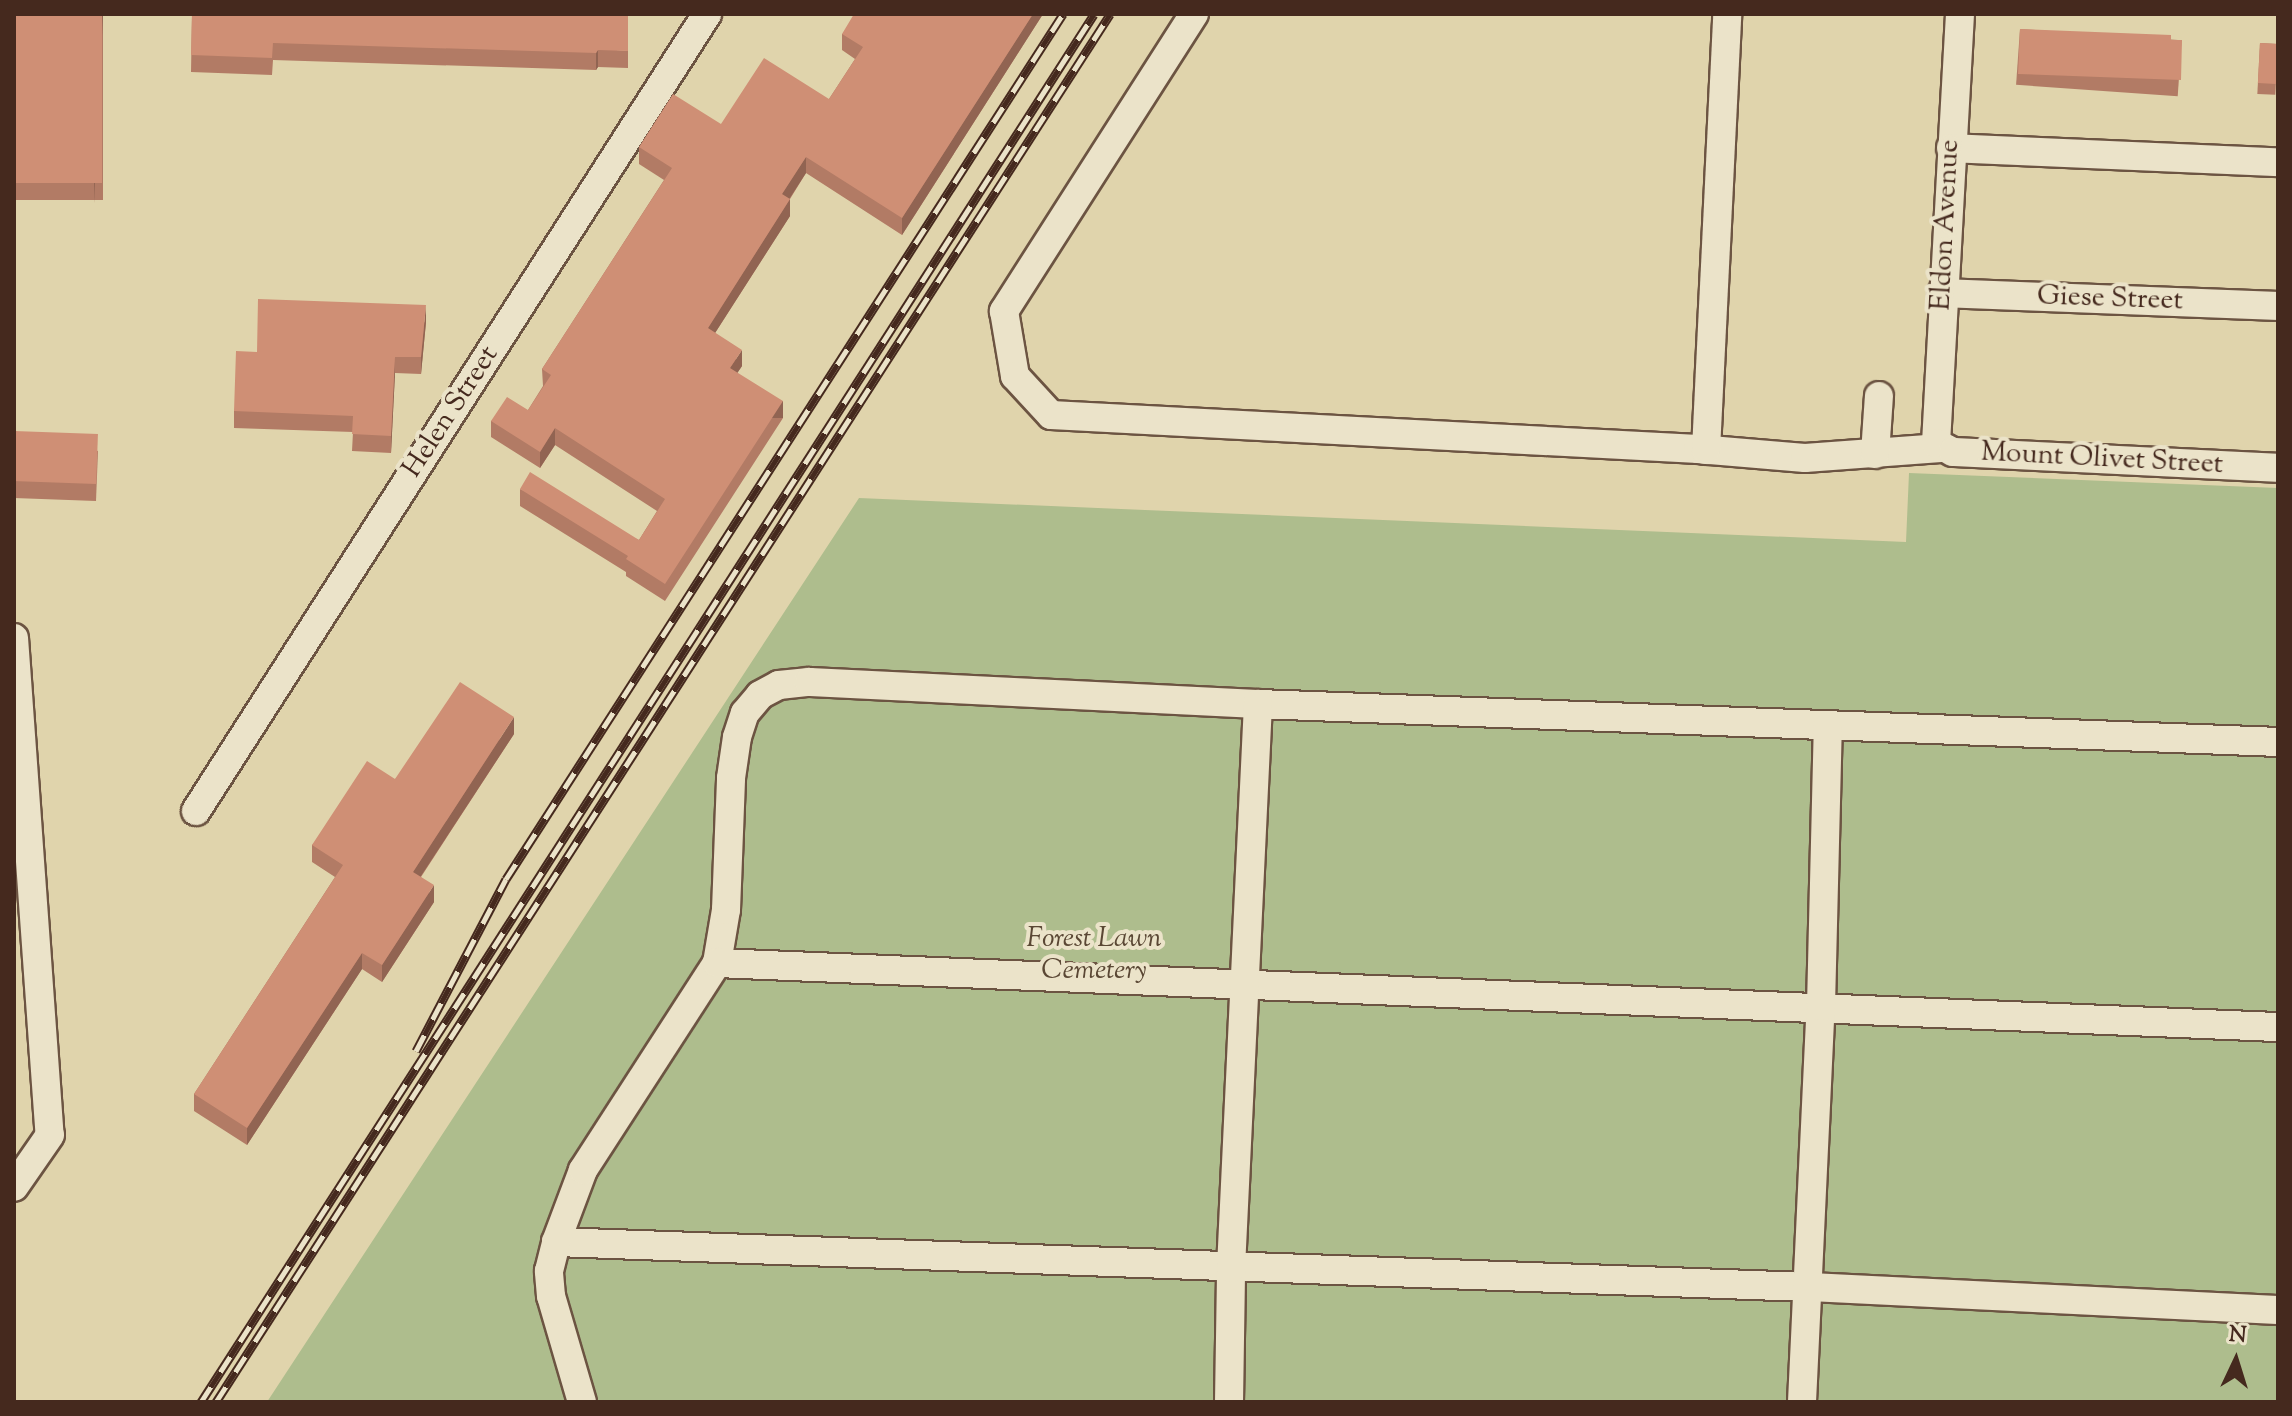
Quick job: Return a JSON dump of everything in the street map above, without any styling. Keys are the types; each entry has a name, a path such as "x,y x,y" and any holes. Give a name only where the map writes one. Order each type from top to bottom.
{"street":[{"name":"Helen Street","path":"196,811 707,14"},
{"name":"Mount Olivet Street","path":"1194,14 1039,251 1004,311 1015,376 1051,415 1805,458 1875,454 1938,442 1953,452 2278,468"},
{"path":"1706,450 1727,14"},
{"name":"Eldon Avenue","path":"1938,442 1942,293 1960,14"},
{"path":"1951,148 2278,162"},
{"name":"Giese Street","path":"1942,293 2278,306"},
{"path":"1875,454 1879,396"},
{"path":"14,638 50,1135 14,1187"},
{"path":"582,1402 551,1296 549,1271 556,1242 583,1170 717,963 726,910 731,778 737,737 745,713 760,695 779,685 809,682 1258,704 2278,742"},
{"path":"1229,1402 1231,1268 1258,704"},
{"path":"1802,1402 1821,1006 1828,727"},
{"path":"717,963 2278,1027"},
{"path":"556,1242 1809,1287 2278,1310"}],"green space":[{"name":"Forest Lawn Cemetery","path":"1909,473 2278,488 2278,1402 267,1402 859,498 1906,542"}],"building":[{"path":"14,14 102,14 102,183 14,183"},
{"path":"192,14 628,14 628,51 598,50 596,53 273,43 272,58 191,55"},
{"path":"854,14 1033,14 902,218 806,157 782,194 790,199 708,328 742,350 730,368 783,401 665,584 626,559 628,556 520,489 530,472 639,540 665,499 555,428 540,452 491,421 507,397 528,410 551,375 542,369 672,168 639,147 673,94 721,124 764,58 829,99 863,47 842,34"},
{"path":"2020,29 2171,35 2171,40 2182,40 2181,80 2018,74"},
{"path":"2260,43 2278,44 2276,84 2258,83"},
{"path":"258,299 426,305 421,357 395,357 391,436 352,434 353,416 234,411 236,351 257,352"},
{"path":"14,431 98,434 96,484 14,481"},
{"path":"460,682 514,717 413,872 434,885 382,965 362,953 247,1128 194,1094 343,865 312,845 367,761 395,779"}],"railway":[{"path":"416,1051 506,879 1063,14"},
{"path":"201,1402 1094,14"},
{"path":"216,1402 1110,14"}]}
